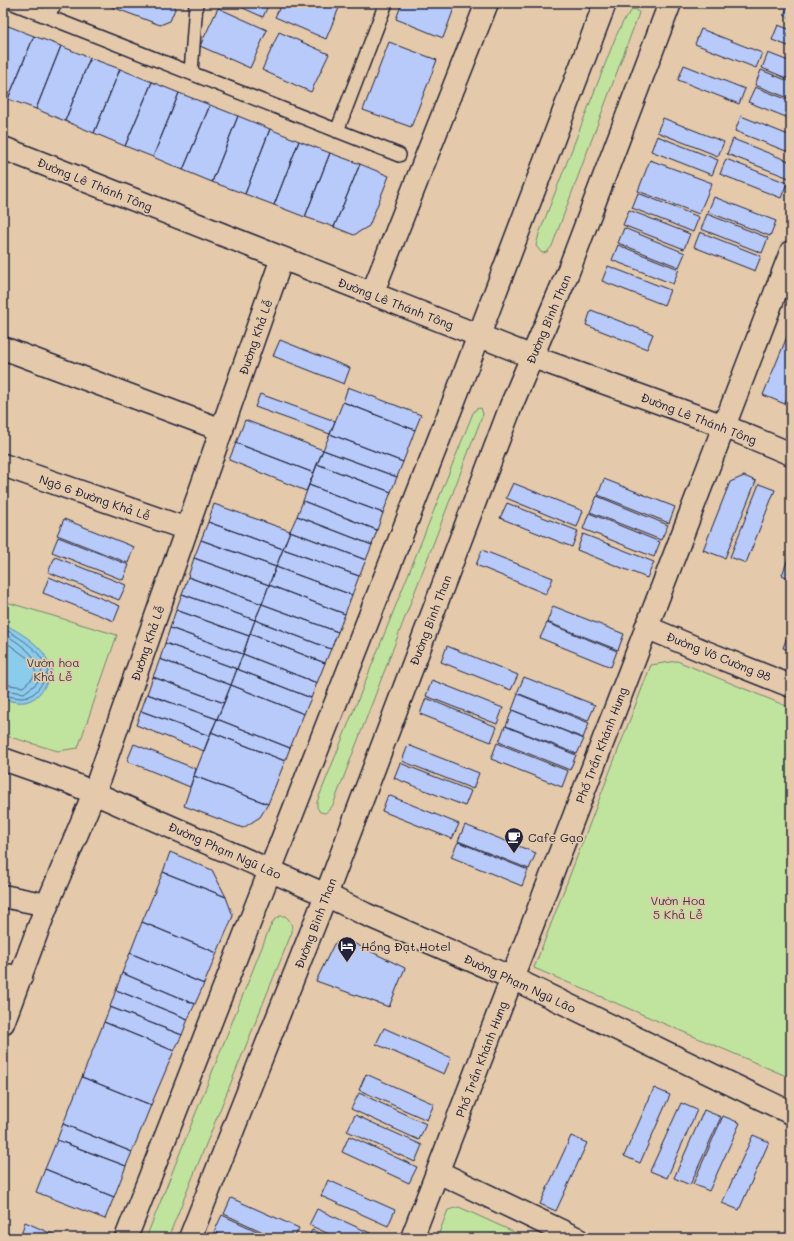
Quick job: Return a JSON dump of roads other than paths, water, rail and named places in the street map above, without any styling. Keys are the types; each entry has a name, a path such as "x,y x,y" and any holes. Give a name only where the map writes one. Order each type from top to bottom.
{"street":[{"path":"372,294 488,3"},
{"path":"126,1238 479,336 605,3"},
{"name":"Đường Bình Than","path":"190,1238 326,894 511,406 568,272 670,3"},
{"name":"Đường Lê Thánh Tông","path":"3,148 532,357 724,426 791,454"},
{"name":"Phố Trần Khánh Hưng","path":"412,1238 791,252"},
{"name":"Đường Khả Lễ","path":"3,1023 12,976 47,905 94,793 282,258"},
{"path":"3,348 222,430"},
{"name":"Ngõ 6 Đường Khả Lễ","path":"3,464 187,529"},
{"name":"Đường Võ Cường 98","path":"646,627 791,686"},
{"name":"Đường Phạm Ngũ Lão","path":"3,759 71,783 326,894 365,914 512,978 791,1113"},
{"path":"3,896 47,905"},
{"path":"438,1172 576,1238"}],"lane":[{"path":"13,3 398,155"},
{"path":"46,16 56,3"},
{"path":"191,73 196,3"},
{"path":"337,131 386,3"}],"water":[{"path":"3,623 32,641 44,654 52,671 48,681 39,694 35,698 25,702 14,702 3,699"}],"place":[{"name":"Cafe Gạo","path":"514,854"},
{"name":"Hồng Đạt Hotel","path":"347,963"}],"park label":[{"name":"Vườn hoa Khả Lễ","path":"53,669"},
{"name":"Vườn Hoa 5 Khả Lễ","path":"678,907"}]}
